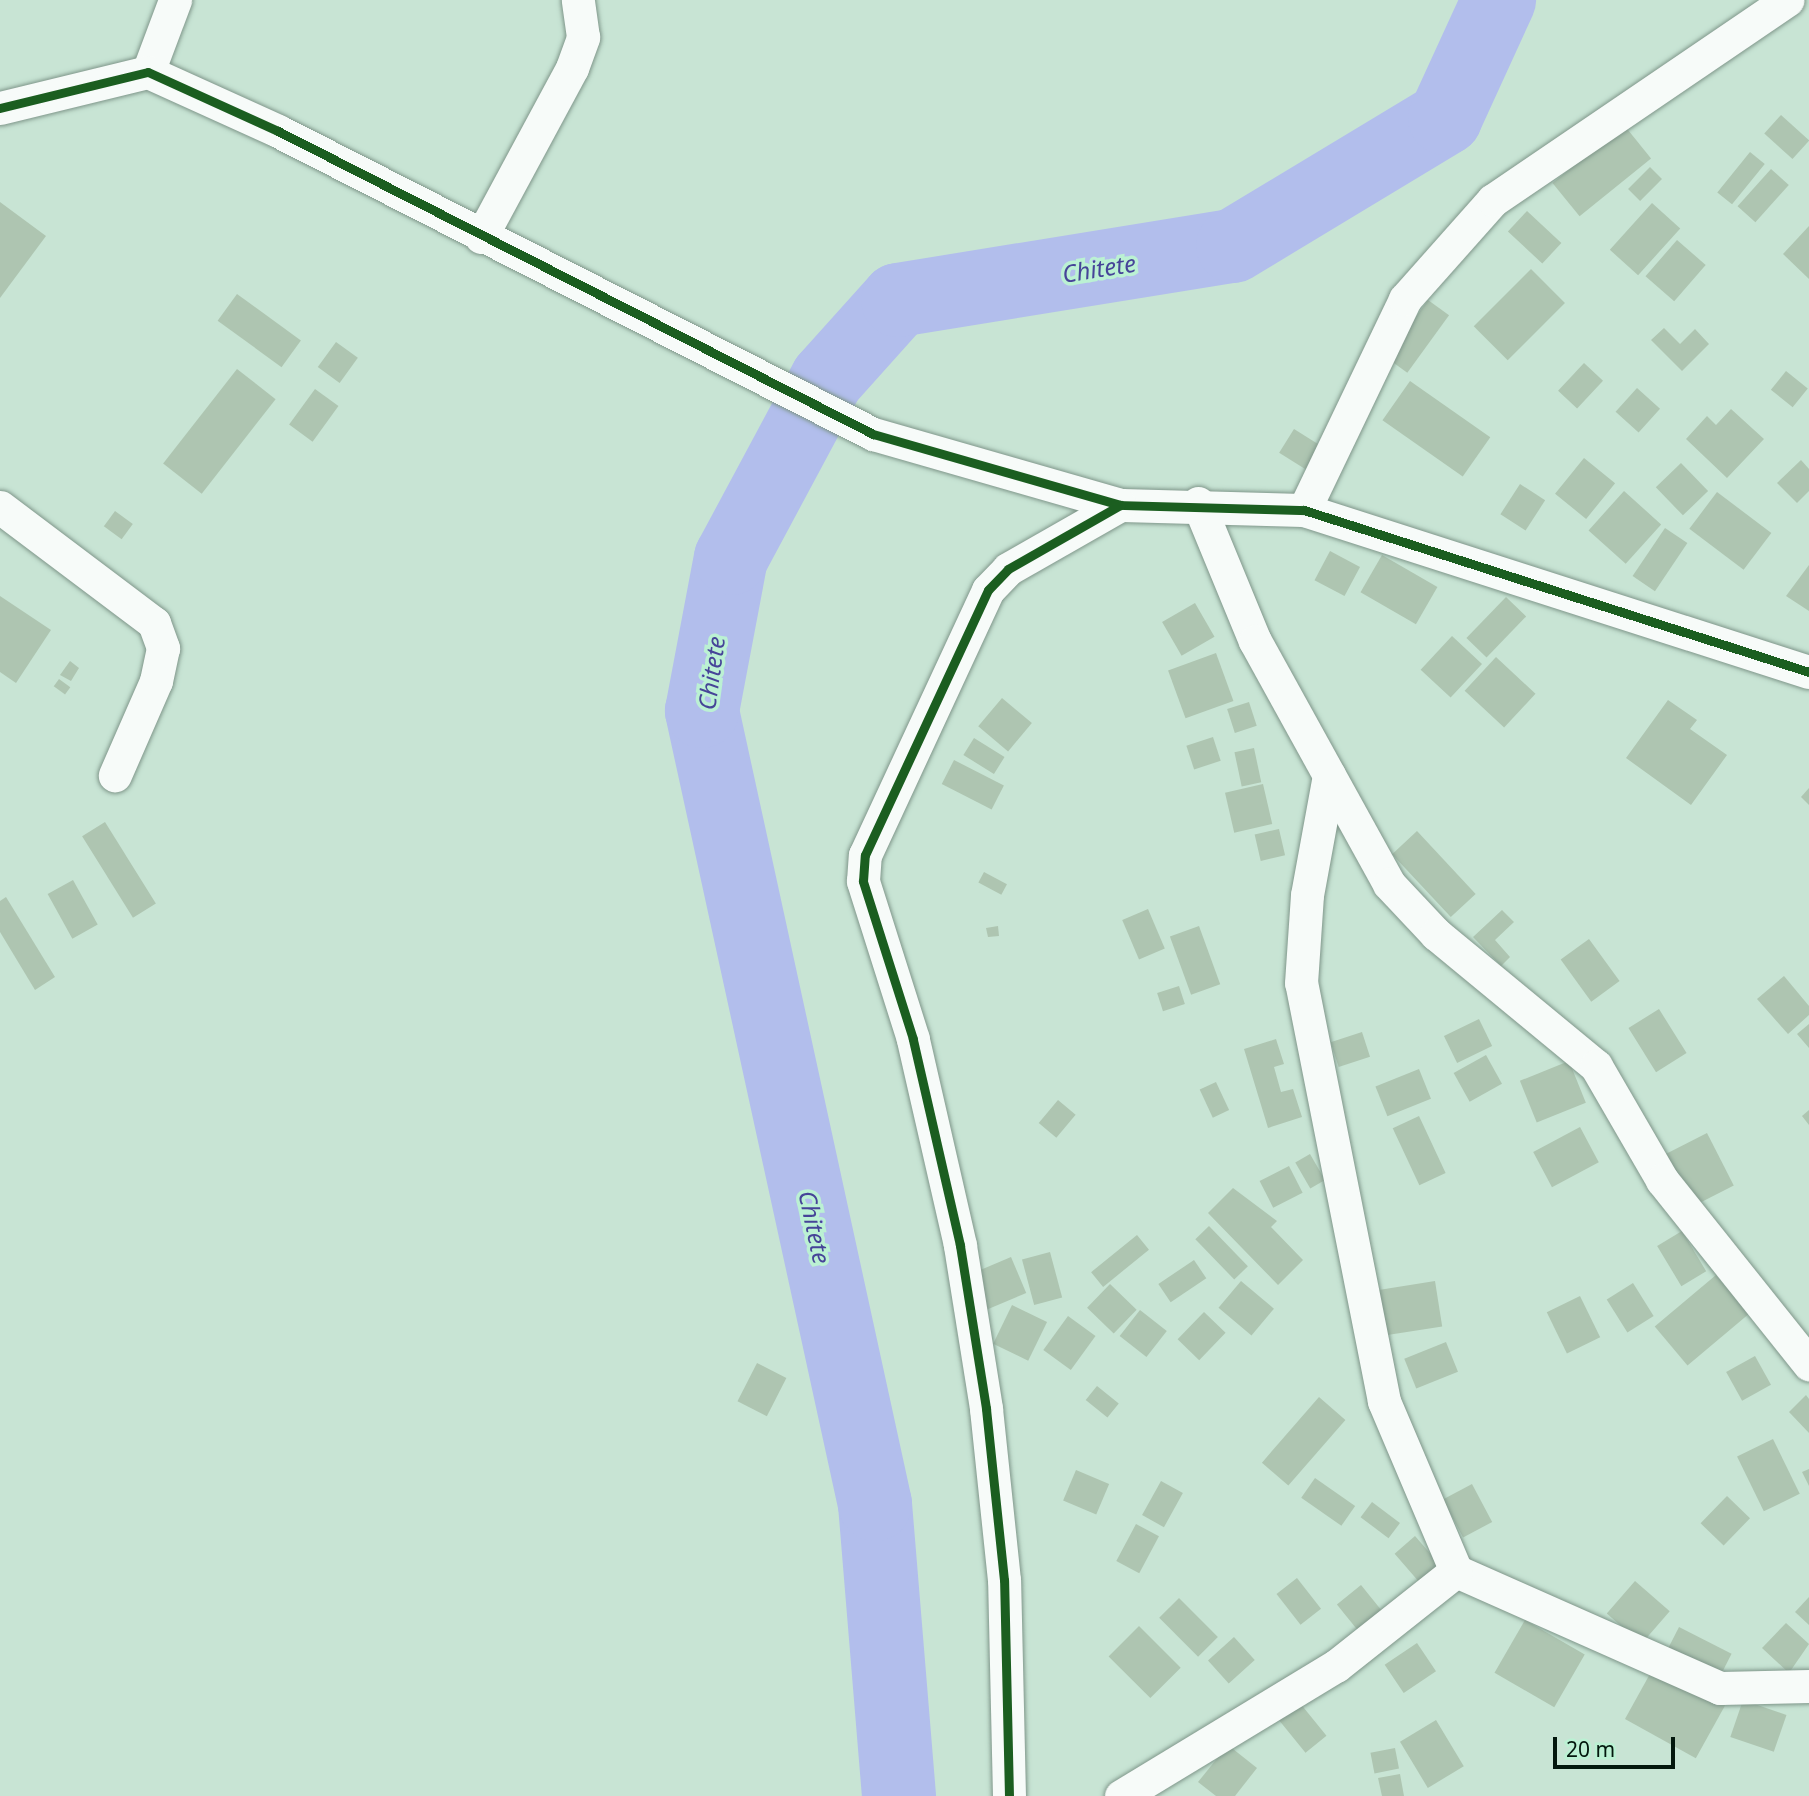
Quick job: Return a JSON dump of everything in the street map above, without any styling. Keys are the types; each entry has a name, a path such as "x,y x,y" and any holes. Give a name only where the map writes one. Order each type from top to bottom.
{"street":[{"path":"148,72 175,0"},
{"path":"481,237 572,68 583,37 578,0"},
{"path":"1304,510 1405,299 1493,200 1787,0"},
{"path":"0,108 148,72 873,434 1120,505 1198,503 1304,510 1809,673"},
{"path":"1198,503 1255,641 1389,884 1436,934 1596,1066 1662,1180 1809,1364"},
{"path":"1009,1796 1004,1580 986,1408 960,1245 913,1039 863,881 865,855 988,590 1008,569 1120,505"},
{"path":"0,507 154,623 163,648 156,681 115,775"},
{"path":"1329,775 1307,895 1305,1010 1384,1401 1456,1571 1720,1688 1809,1686"},
{"path":"1121,1796 1336,1666 1456,1571"}],"building":[{"path":"1781,115 1809,140 1793,159 1764,134"},
{"path":"1624,125 1651,158 1580,216 1553,183"},
{"path":"1750,152 1765,164 1732,204 1717,192"},
{"path":"1650,167 1662,179 1640,201 1628,189"},
{"path":"1771,169 1789,185 1755,222 1738,206"},
{"path":"0,202 46,236 0,298"},
{"path":"1652,203 1680,228 1638,275 1610,250"},
{"path":"1527,211 1561,243 1542,264 1508,231"},
{"path":"1809,226 1809,279 1783,254"},
{"path":"1677,240 1706,265 1674,301 1646,276"},
{"path":"1531,269 1565,303 1508,360 1474,326"},
{"path":"237,294 301,340 282,367 218,321"},
{"path":"1428,300 1449,315 1407,373 1386,357"},
{"path":"1664,328 1680,344 1695,329 1709,344 1682,371 1651,340"},
{"path":"336,342 358,358 340,383 318,367"},
{"path":"1584,363 1603,381 1577,409 1558,391"},
{"path":"237,369 276,399 202,494 163,464"},
{"path":"1786,371 1808,389 1793,407 1771,390"},
{"path":"1410,381 1490,437 1463,477 1382,420"},
{"path":"1637,388 1660,409 1639,433 1616,412"},
{"path":"315,389 338,406 313,442 289,425"},
{"path":"1731,409 1764,439 1727,478 1686,439 1707,416 1716,425"},
{"path":"1294,429 1321,446 1306,470 1279,453"},
{"path":"1584,458 1615,483 1586,519 1555,494"},
{"path":"1801,460 1809,469 1809,491 1797,503 1777,483"},
{"path":"1681,463 1708,491 1683,515 1656,487"},
{"path":"1520,484 1545,500 1526,531 1500,514"},
{"path":"1624,491 1661,524 1626,564 1589,530"},
{"path":"1717,492 1771,533 1744,570 1689,529"},
{"path":"115,511 133,524 122,539 104,526"},
{"path":"1665,528 1687,543 1655,591 1633,576"},
{"path":"1330,551 1360,567 1345,596 1315,580"},
{"path":"1382,555 1437,587 1416,624 1360,592"},
{"path":"1809,565 1809,611 1786,596"},
{"path":"0,596 51,630 16,683 0,672"},
{"path":"1506,597 1526,616 1487,657 1466,638"},
{"path":"1195,603 1214,637 1182,656 1162,622"},
{"path":"1452,636 1482,664 1451,698 1421,670"},
{"path":"1216,653 1233,701 1186,718 1168,670"},
{"path":"1496,657 1535,694 1504,727 1465,691"},
{"path":"70,661 79,668 71,681 60,675"},
{"path":"59,679 70,687 65,695 54,686"},
{"path":"1002,698 1032,723 1008,751 978,726"},
{"path":"1668,700 1697,720 1690,729 1727,755 1691,805 1626,758"},
{"path":"1249,702 1257,726 1235,733 1227,709"},
{"path":"1213,737 1221,761 1194,769 1186,746"},
{"path":"974,738 1005,757 994,774 963,755"},
{"path":"1254,748 1261,782 1242,786 1234,752"},
{"path":"954,760 1004,785 992,809 942,784"},
{"path":"1263,784 1272,824 1234,833 1225,793"},
{"path":"1809,788 1809,805 1801,797"},
{"path":"105,822 156,903 133,918 82,836"},
{"path":"1279,829 1285,855 1261,861 1255,835"},
{"path":"1417,831 1476,894 1451,917 1392,854"},
{"path":"984,872 1007,884 1001,895 978,883"},
{"path":"73,880 98,925 72,939 48,894"},
{"path":"6,897 55,977 35,990 0,932 0,901"},
{"path":"1148,909 1165,949 1139,960 1122,920"},
{"path":"1502,910 1514,922 1495,940 1510,957 1501,966 1473,937"},
{"path":"998,926 999,936 988,937 986,928"},
{"path":"1199,926 1220,984 1191,995 1170,937"},
{"path":"1589,939 1620,981 1591,1002 1561,960"},
{"path":"1784,976 1809,1006 1809,1015 1788,1034 1757,999"},
{"path":"1179,986 1185,1004 1163,1011 1157,993"},
{"path":"1659,1009 1687,1053 1656,1072 1628,1028"},
{"path":"1479,1019 1492,1046 1457,1063 1444,1036"},
{"path":"1809,1024 1809,1048 1797,1034"},
{"path":"1362,1032 1370,1057 1339,1067 1331,1042"},
{"path":"1276,1039 1284,1064 1274,1067 1281,1092 1293,1089 1302,1117 1268,1128 1244,1049"},
{"path":"1486,1055 1502,1084 1470,1102 1454,1073"},
{"path":"1569,1061 1586,1103 1537,1123 1520,1081"},
{"path":"1419,1069 1431,1099 1387,1116 1375,1087"},
{"path":"1216,1082 1229,1110 1213,1118 1200,1090"},
{"path":"1058,1100 1076,1115 1056,1138 1039,1123"},
{"path":"1809,1110 1809,1125 1802,1116"},
{"path":"1419,1116 1446,1173 1419,1185 1393,1128"},
{"path":"1580,1127 1599,1162 1552,1187 1533,1152"},
{"path":"1707,1133 1734,1186 1690,1208 1663,1155"},
{"path":"1310,1154 1325,1180 1310,1188 1295,1162"},
{"path":"1289,1166 1303,1193 1273,1208 1260,1181"},
{"path":"1233,1188 1277,1221 1271,1227 1303,1260 1278,1285 1208,1213"},
{"path":"1209,1226 1248,1266 1234,1279 1195,1239"},
{"path":"1682,1231 1706,1271 1681,1286 1657,1246"},
{"path":"1137,1235 1149,1250 1103,1287 1091,1272"},
{"path":"1050,1252 1062,1297 1034,1305 1022,1260"},
{"path":"1011,1257 1026,1293 983,1311 968,1275"},
{"path":"1194,1260 1206,1278 1171,1302 1158,1284"},
{"path":"1716,1275 1749,1314 1687,1365 1655,1326"},
{"path":"1241,1281 1274,1309 1251,1335 1219,1308"},
{"path":"1435,1281 1442,1326 1386,1335 1379,1290"},
{"path":"1633,1283 1654,1316 1627,1333 1607,1299"},
{"path":"1110,1284 1137,1310 1114,1333 1087,1308"},
{"path":"1580,1296 1600,1337 1567,1354 1547,1312"},
{"path":"1012,1305 1047,1322 1028,1361 993,1344"},
{"path":"1140,1310 1167,1331 1146,1357 1120,1336"},
{"path":"1204,1312 1226,1333 1199,1360 1178,1339"},
{"path":"1068,1316 1096,1336 1071,1370 1043,1350"},
{"path":"1446,1342 1458,1372 1416,1389 1404,1359"},
{"path":"1755,1356 1771,1385 1742,1401 1726,1372"},
{"path":"757,1363 786,1378 767,1416 737,1401"},
{"path":"1097,1386 1119,1404 1107,1418 1086,1400"},
{"path":"1806,1395 1809,1399 1809,1433 1789,1412"},
{"path":"1319,1397 1345,1420 1288,1486 1262,1463"},
{"path":"1773,1439 1800,1494 1764,1511 1737,1457"},
{"path":"1809,1469 1809,1486 1802,1472"},
{"path":"1076,1470 1109,1484 1096,1514 1063,1500"},
{"path":"1315,1478 1355,1506 1341,1526 1301,1498"},
{"path":"1161,1481 1183,1493 1164,1527 1142,1515"},
{"path":"1472,1484 1492,1522 1463,1537 1443,1499"},
{"path":"1727,1496 1750,1518 1724,1546 1701,1523"},
{"path":"1372,1502 1400,1523 1389,1538 1361,1517"},
{"path":"1136,1524 1159,1536 1139,1573 1116,1561"},
{"path":"1415,1536 1439,1564 1419,1582 1395,1554"},
{"path":"1297,1578 1321,1609 1301,1625 1277,1594"},
{"path":"1635,1581 1670,1611 1642,1644 1607,1613"},
{"path":"1361,1585 1388,1618 1364,1638 1337,1605"},
{"path":"1809,1597 1809,1625 1795,1612"},
{"path":"1179,1598 1218,1637 1198,1657 1159,1618"},
{"path":"1525,1620 1585,1654 1554,1707 1494,1673"},
{"path":"1786,1623 1809,1644 1789,1673 1762,1648"},
{"path":"1139,1626 1181,1668 1150,1698 1109,1656"},
{"path":"1679,1627 1732,1654 1718,1681 1665,1654"},
{"path":"1234,1637 1255,1660 1229,1683 1208,1660"},
{"path":"1417,1643 1436,1671 1404,1693 1385,1665"},
{"path":"1656,1663 1727,1702 1696,1758 1625,1719"},
{"path":"1295,1697 1326,1736 1305,1753 1274,1714"},
{"path":"1743,1700 1786,1715 1774,1752 1730,1737"},
{"path":"1436,1720 1464,1766 1428,1788 1400,1742"},
{"path":"1228,1745 1257,1768 1235,1796 1216,1796 1198,1782"},
{"path":"1395,1748 1399,1769 1374,1773 1370,1753"},
{"path":"1400,1774 1404,1796 1382,1796 1378,1778"}],"waterway":[{"name":"Chitete","path":"899,1796 875,1504 702,711 731,558 827,379 898,300 1233,246 1445,118 1499,0"}],"cycle path":[{"path":"0,108 148,72 278,131 873,434 1120,505 1304,510 1809,672"},
{"path":"1009,1796 1004,1580 986,1408 960,1245 913,1039 863,881 865,855 988,590 1008,569 1120,505"}]}
